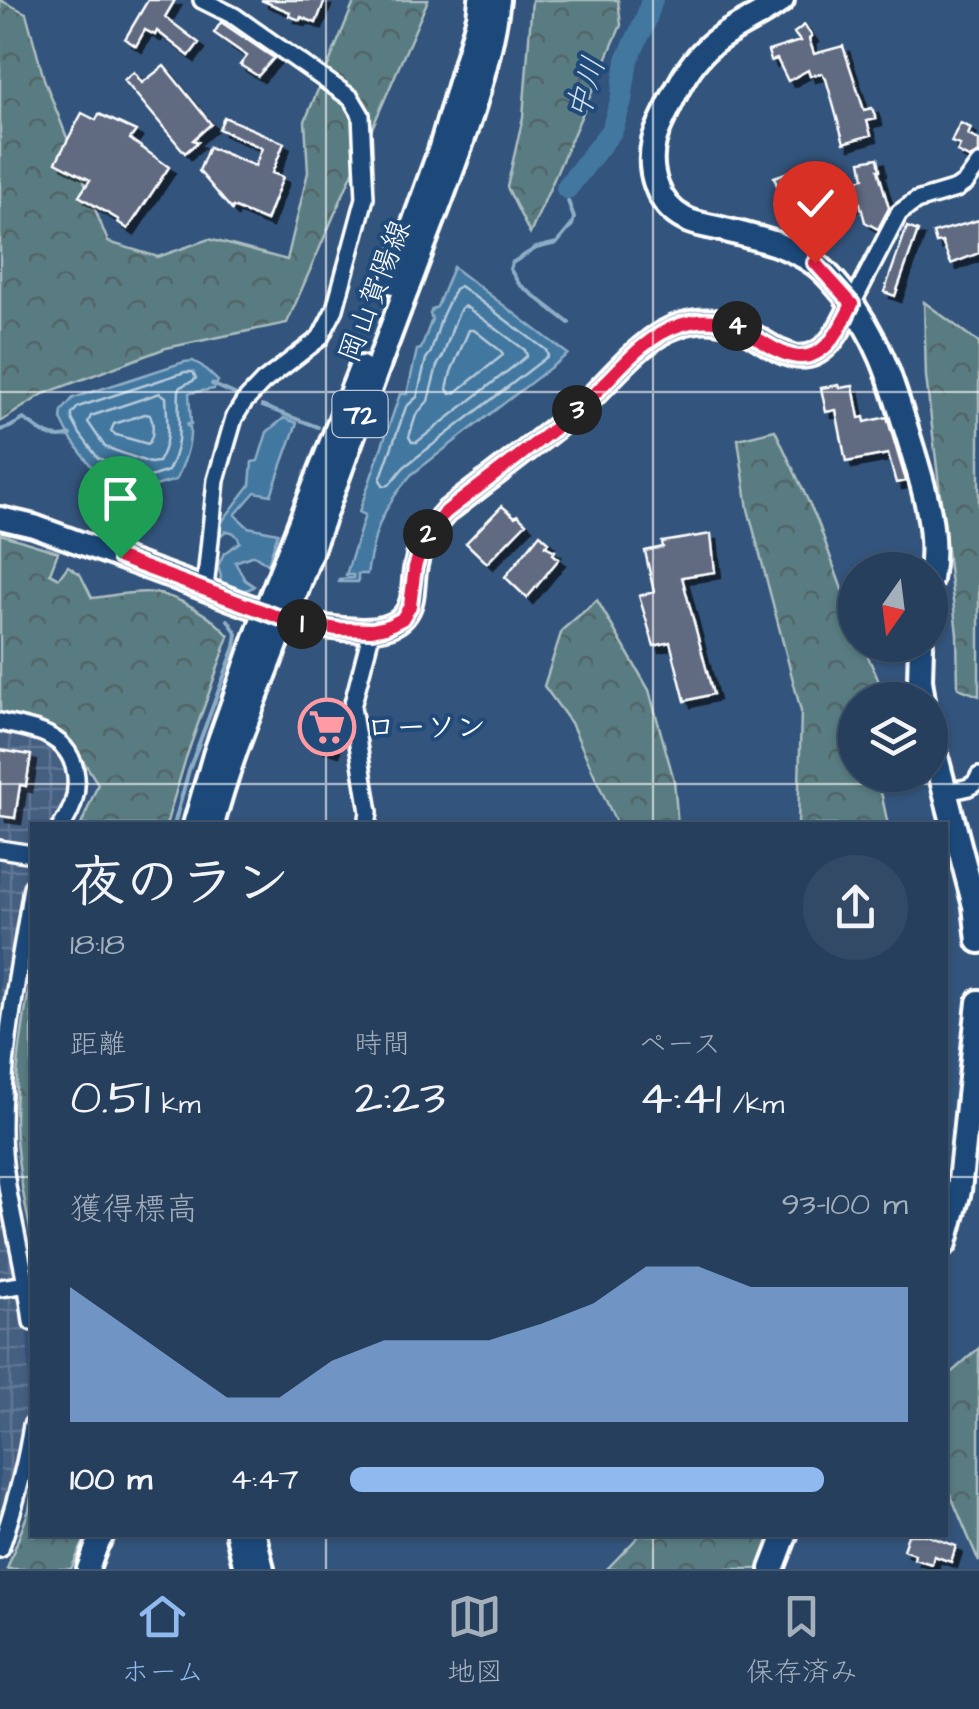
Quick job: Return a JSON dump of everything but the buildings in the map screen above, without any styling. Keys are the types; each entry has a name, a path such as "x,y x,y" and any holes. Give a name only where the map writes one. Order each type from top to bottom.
{"main road":[{"name":"岡山賀陽線","path":"213,822 276,616 440,151 481,0"},
{"name":"岡山賀陽線","path":"196,822 215,755 276,616 461,145 483,71 498,0"},
{"path":"782,0 731,30 685,72 654,140 653,180 672,211 689,221 787,248 815,263 852,304 885,362 928,499 933,552"},
{"path":"945,792 975,906 979,941"},
{"path":"948,1232 959,1191 974,1084 979,1002"},
{"path":"238,1537 246,1569"},
{"path":"254,1537 262,1569"},
{"path":"772,1569 784,1537"}],"street":[{"path":"202,0 234,16 352,98 361,115 365,198 335,310 320,338 263,382 234,418 216,480 205,589"},
{"path":"0,518 34,526 276,616 337,629 386,627 402,619 410,606 415,567 432,527 582,406 650,341 669,328 692,320 717,320 751,334 782,355 810,355 825,348 899,213 916,202 956,189 979,164"},
{"path":"367,822 352,707 372,630"},
{"path":"0,722 43,732 72,758 77,792 64,822"},
{"path":"948,790 973,786 979,776"},
{"path":"0,849 30,854"},
{"path":"30,900 10,1030 2,1132 5,1175 30,1303"},
{"path":"0,1288 28,1284"},
{"path":"0,1549 30,1441"},
{"path":"88,1569 103,1537"}],"shaded area":[{"path":"0,729 43,739 56,747 66,759 71,780 66,809 55,822 30,822 30,870 0,1050"},
{"path":"0,1170 27,1321 29,1392 25,1435 0,1533"}],"green space":[{"path":"0,0 26,13 44,79 108,242 158,257 209,239 287,260 308,172 305,121 355,0 428,0 287,323 166,348 43,394 0,422"},
{"path":"532,0 618,0 621,25 530,234 507,187 523,117"},
{"path":"924,302 979,343 979,696 958,688 957,634 926,377"},
{"path":"775,430 818,522 838,578 838,662 870,662 879,682 838,682 838,792 881,792 887,822 798,822 801,711 748,509 738,439"},
{"path":"0,534 58,552 50,573 59,578 68,566 80,574 92,598 141,592 165,595 196,609 229,636 167,822 82,822 98,784 79,754 55,731 0,715"},
{"path":"597,600 649,690 674,780 678,822 616,822 571,723 544,686 562,630"},
{"path":"30,983 30,1227 15,1120 18,1063"},
{"path":"979,1348 979,1562 948,1489 948,1375"},
{"path":"30,1504 30,1537 86,1537 71,1569 7,1569"},
{"path":"638,1537 770,1537 778,1569 607,1569"}],"water":[{"path":"453,267 568,354 411,475 381,521 367,574 358,574 358,582 339,582 353,578 346,575 365,515 359,512 400,394 407,394 417,350 421,349 432,319 430,314 437,307"},
{"path":"193,361 218,381 214,389 189,393 189,441 176,480 149,488 91,466 61,419 62,411 73,398"},
{"path":"284,418 297,423 271,495 255,492 235,515 248,527 278,533 268,564 254,555 235,562 245,580 254,586 237,590 220,581 218,566 224,553 240,542 231,532 220,536 221,523 250,485 252,462 258,461 267,432"}],"waterway":[{"name":"中川","path":"567,188 612,130 627,60 652,0"},
{"path":"568,201 574,218 557,243 536,248 512,263 510,269 519,284 569,323"},
{"path":"212,384 239,396"},
{"path":"262,406 318,427"},
{"path":"0,430 24,419 52,436 71,435"},
{"path":"175,822 189,770 235,647 237,634 228,620"}],"place":[{"name":"ローソン","path":"327,727"}],"route":[{"path":"120,558 286,620 337,629 386,627 402,619 410,606 422,545 446,512 582,406 650,341 669,328 692,320 717,320 751,334 782,355 810,355 825,348 852,304 815,263"}]}
